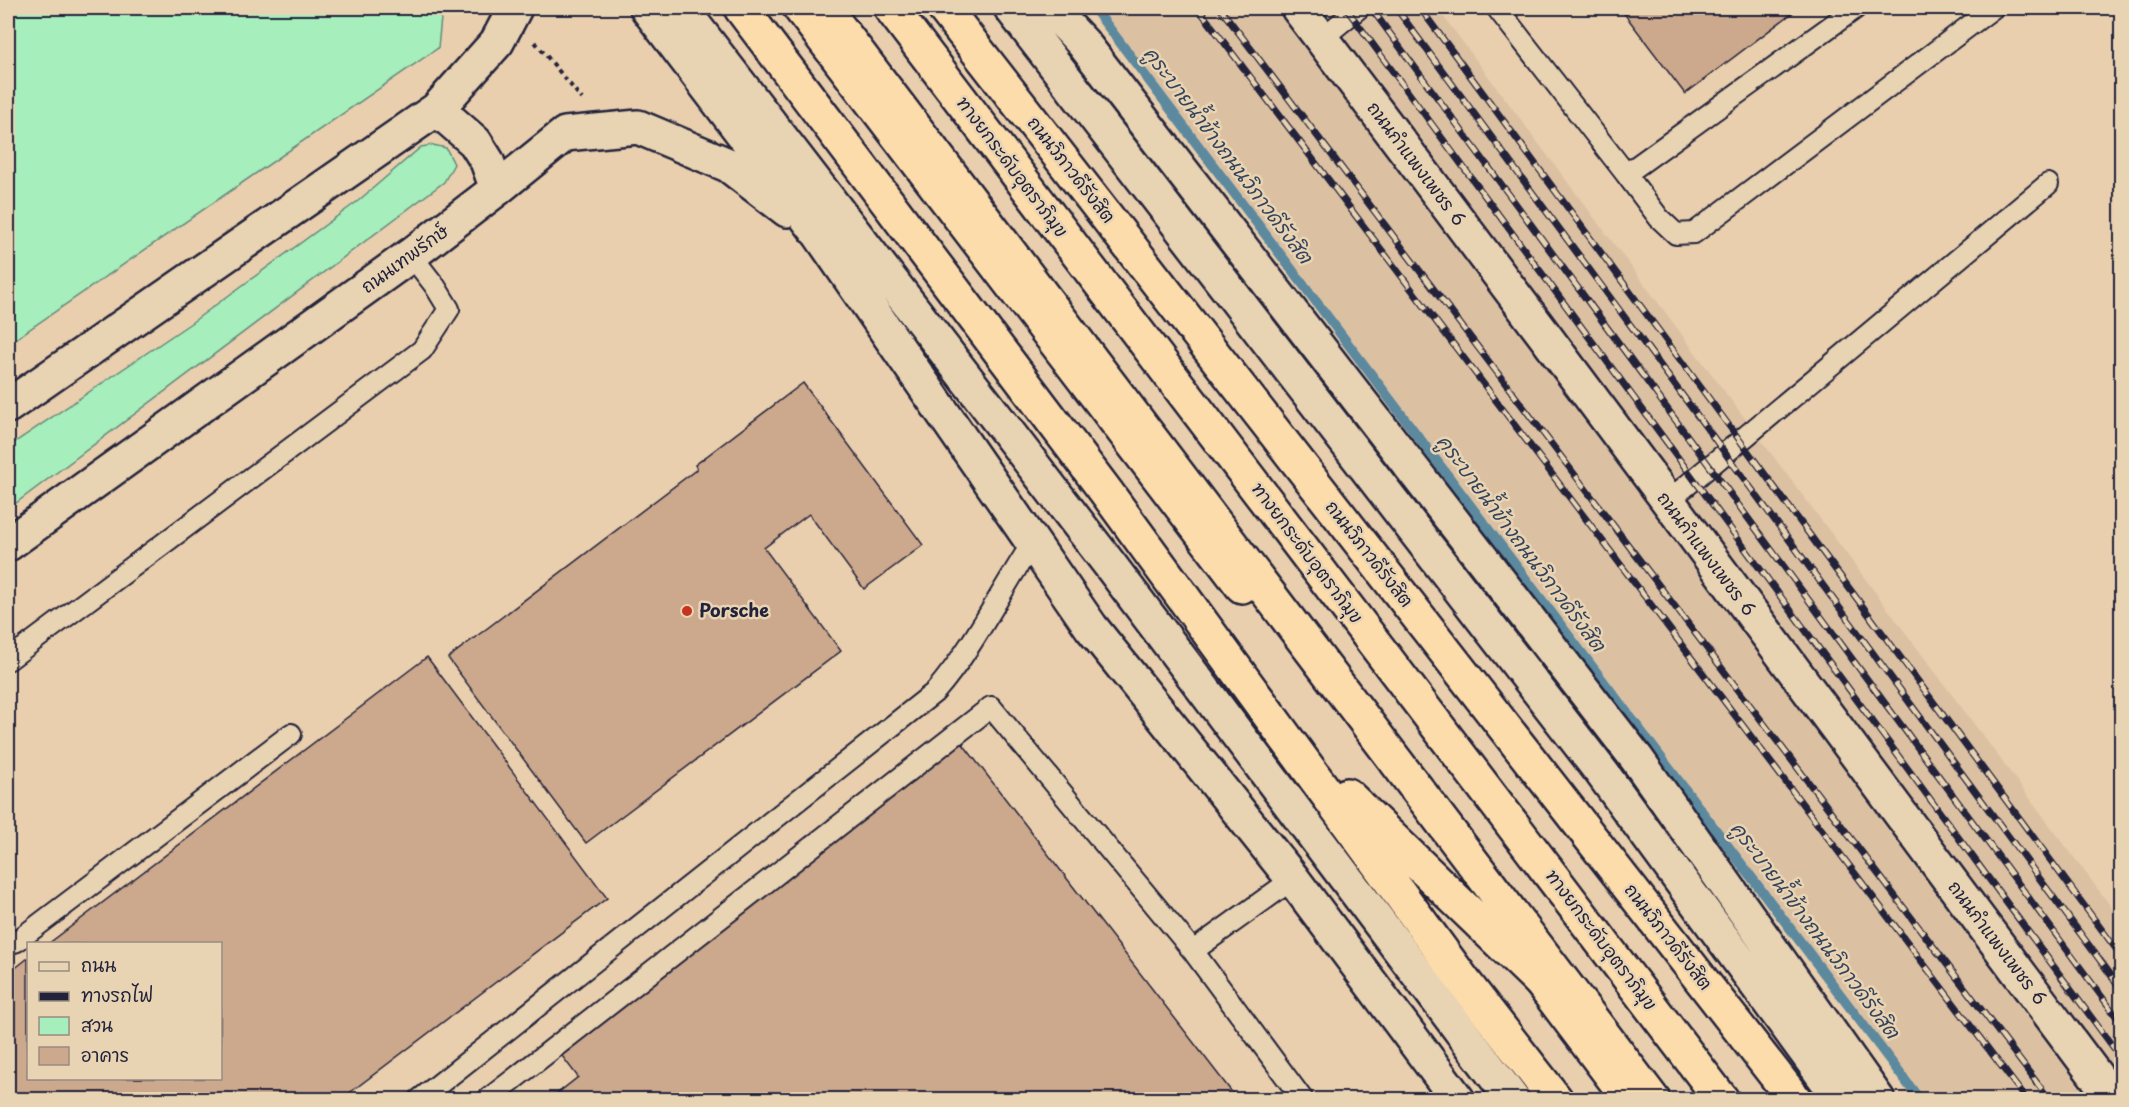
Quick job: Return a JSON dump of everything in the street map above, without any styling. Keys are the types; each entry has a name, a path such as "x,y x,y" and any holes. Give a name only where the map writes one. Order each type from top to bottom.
{"highway":[{"path":"741,8 1107,493 1465,983 1556,1100"},
{"path":"800,8 1438,843 1630,1100"},
{"path":"824,8 1653,1100"},
{"name":"ทางยกระดับอุตราภิมุข","path":"891,8 1722,1100"},
{"name":"ถนนวิภาวดีรังสิต","path":"944,8 1795,1100"},
{"path":"1282,732 1540,981"}],"main road":[{"path":"8,406 437,109 497,42 516,8"},
{"path":"647,8 820,235 1091,627 1293,879 1458,1100"},
{"path":"681,8 1103,556 1514,1100"},
{"path":"1011,8 1473,609 1602,773 1841,1100"},
{"path":"1050,8 1083,43 1636,759 1878,1100"},
{"name":"ถนนกำแพงเพชร 6","path":"1298,8 1514,294 2114,1100"},
{"path":"437,109 475,142 487,161 497,189"},
{"name":"ถนนเทพรักษ์","path":"8,544 411,255 565,134 638,127 728,165 820,235"}],"lane":[{"path":"1322,39 1359,8"},
{"path":"1497,8 1659,218 1676,234 1694,233 1994,8"},
{"path":"1626,174 1856,8"},
{"path":"1667,502 2048,184"},
{"path":"8,660 422,350 449,309 411,255"},
{"path":"419,1100 935,692 955,669 1008,578 1033,542"},
{"path":"487,1100 991,707 1193,951 1302,1100"},
{"path":"8,944 17,941 291,734"},
{"path":"1193,951 1293,879"}],"path":[{"path":"531,37 585,103"}],"shaded area":[{"path":"1086,8 1437,8 2121,920 2121,1099 1915,1099 1358,353"}],"green space":[{"path":"8,8 442,8 438,48 8,344"},
{"path":"433,145 446,148 454,164 444,182 8,509 8,447 191,323 358,201 421,147"}],"building":[{"path":"1620,8 1799,8 1685,94"},
{"path":"803,383 923,545 864,589 809,514 764,548 841,651 586,843 448,658 697,469 695,465"},
{"path":"427,657 607,898 340,1100 8,1100 8,974 27,959 27,1080 222,1080 222,942 51,942"},
{"path":"956,735 1238,1100 549,1100 578,1077 556,1048"}],"waterway":[{"name":"คูระบายน้ำข้างถนนวิภาวดีรังสิต","path":"1094,8 1920,1100"}],"railway":[{"path":"1198,8 2027,1100"},
{"path":"1220,8 2050,1100"},
{"path":"1346,8 2122,1059"},
{"path":"1371,8 2122,1024"},
{"path":"1396,8 2122,990"},
{"path":"1420,8 2122,957"}],"place":[{"name":"Porsche","path":"687,611"}]}
